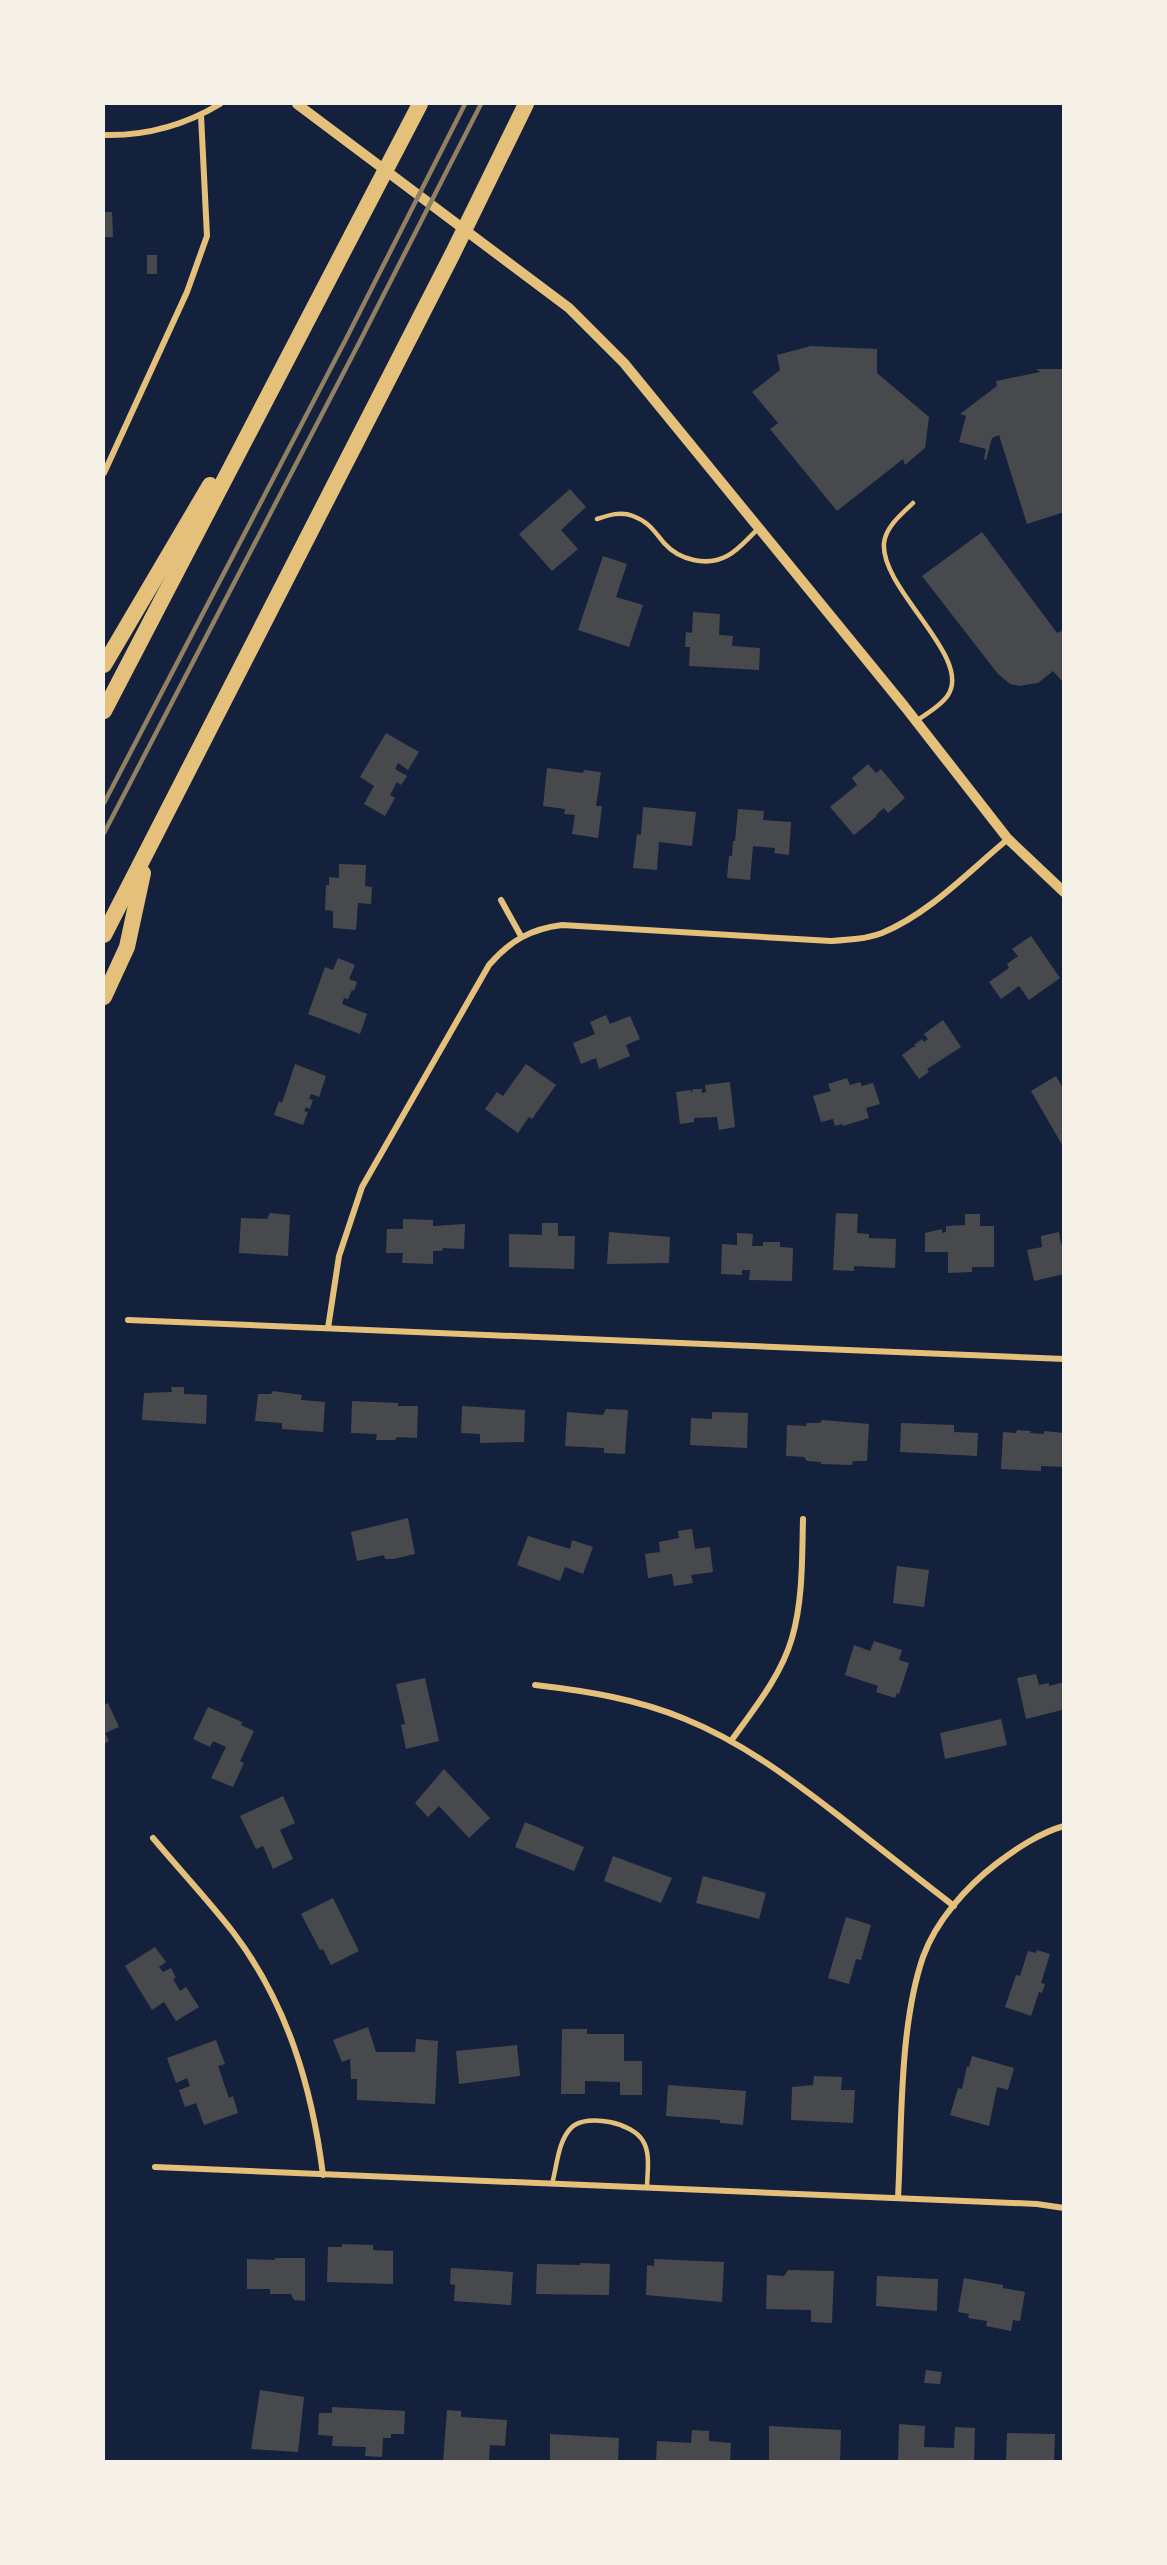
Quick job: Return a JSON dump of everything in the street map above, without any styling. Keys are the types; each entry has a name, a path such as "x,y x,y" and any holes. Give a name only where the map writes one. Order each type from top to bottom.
{"highway":[{"path":"104,711 420,104"},
{"path":"104,935 453,253 526,104"},
{"path":"104,665 310,317"},
{"path":"104,997 127,947 147,853"}],"street":[{"path":"104,135 123,136 162,130 201,115 220,104"},
{"path":"297,104 569,308 624,363 1008,839 1064,892"},
{"path":"104,473 187,292 207,236 201,115"},
{"path":"328,1328 339,1256 362,1187 489,965 503,949 521,936 541,928 562,925 831,941 857,939 880,934 915,917 1008,839"},
{"path":"501,900 521,936"},
{"path":"128,1320 1064,1359"},
{"path":"731,1741 769,1689 792,1639 800,1597 803,1519"},
{"path":"535,1685 587,1691 633,1701 686,1719 731,1741 787,1776 954,1906"},
{"path":"898,2198 906,2041 912,2001 924,1956 937,1930 954,1906 982,1875 1018,1848 1064,1826"},
{"path":"153,1838 233,1933 274,2000 291,2036 306,2081 317,2127 323,2175"},
{"path":"154,2167 1037,2204 1064,2208"}],"lane":[{"path":"914,503 891,525 884,542 886,564 901,590 937,640 948,661 952,681 949,695 915,721"},
{"path":"597,519 615,514 632,515 653,527 664,544 674,552 702,562 728,556 759,528"},
{"path":"552,2184 564,2139 571,2128 580,2121 595,2119 610,2122 633,2132 643,2140 647,2153 647,2188"}],"building":[{"path":"104,212 112,212 113,237 104,237"},
{"path":"147,255 157,255 157,274 147,274"},
{"path":"811,346 877,349 877,373 929,417 925,448 905,465 903,459 837,511 770,429 778,423 752,392 780,370 777,355"},
{"path":"1036,369 1064,369 1064,512 1027,524 999,435 992,438 986,460 984,459 986,449 959,442 966,416 960,414 997,386 996,381 1040,372"},
{"path":"570,489 586,507 561,530 578,549 552,571 519,534"},
{"path":"982,532 1057,633 1064,630 1064,683 1053,671 1038,683 1019,686 1010,684 998,674 922,576"},
{"path":"603,556 627,564 616,597 643,605 629,647 578,630"},
{"path":"693,612 720,614 719,635 733,636 732,646 760,648 759,670 689,666 690,647 685,647 686,632 692,633"},
{"path":"386,733 419,752 408,770 398,763 395,769 407,776 401,785 397,782 390,795 395,798 385,816 364,804 374,786 360,777"},
{"path":"868,764 876,773 881,769 905,798 888,813 884,808 854,835 830,807 857,785 852,778"},
{"path":"547,768 583,773 584,770 601,772 596,806 602,806 598,838 572,834 575,815 564,814 565,809 543,806"},
{"path":"643,807 696,812 692,846 659,842 657,870 633,868 637,834 641,835"},
{"path":"738,809 764,811 763,820 791,822 789,855 774,853 775,848 753,846 750,880 727,878 729,856 732,856 733,841 735,841"},
{"path":"339,864 366,865 365,886 372,887 371,904 358,903 356,930 333,928 333,911 325,910 326,885 329,885 329,877 339,878"},
{"path":"1031,936 1060,978 1029,1000 1019,986 1001,999 989,982 1009,968 1007,964 1018,956 1012,949"},
{"path":"338,958 355,965 349,979 357,982 354,991 352,990 348,999 344,998 342,1004 367,1014 360,1034 308,1014 325,967 333,970"},
{"path":"606,1015 610,1024 630,1016 640,1039 626,1045 630,1056 599,1069 596,1058 581,1064 573,1043 595,1034 590,1022"},
{"path":"943,1020 961,1047 927,1069 929,1072 919,1079 902,1055 916,1047 914,1045 922,1039 924,1042 928,1039 924,1034"},
{"path":"295,1064 326,1076 319,1097 311,1094 309,1099 313,1100 310,1109 306,1107 304,1111 308,1112 303,1125 274,1115 279,1101 282,1103"},
{"path":"526,1064 556,1085 532,1119 529,1117 518,1133 485,1109 497,1092 503,1096"},
{"path":"1056,1076 1064,1090 1064,1148 1031,1091"},
{"path":"847,1078 850,1085 860,1082 862,1086 873,1083 880,1104 866,1108 869,1118 843,1126 842,1124 835,1126 833,1119 821,1122 813,1096 831,1091 828,1084"},
{"path":"730,1082 735,1127 719,1130 717,1117 694,1118 694,1122 680,1124 676,1092 691,1090 691,1093 693,1089 702,1089 702,1093 706,1092 705,1085"},
{"path":"270,1213 290,1215 288,1256 239,1253 241,1218 267,1219"},
{"path":"836,1213 858,1214 857,1233 869,1234 869,1238 896,1239 895,1268 854,1266 854,1271 833,1270"},
{"path":"965,1214 980,1214 980,1226 994,1226 994,1267 972,1267 972,1272 948,1273 948,1252 925,1252 925,1233 942,1229 942,1233 946,1232 946,1226 965,1225"},
{"path":"403,1219 433,1220 433,1226 465,1224 464,1249 443,1248 442,1251 433,1251 433,1264 402,1263 403,1253 386,1253 387,1229 403,1229"},
{"path":"542,1223 558,1223 558,1236 575,1236 574,1269 509,1267 509,1234 542,1235"},
{"path":"609,1232 670,1237 669,1263 607,1264"},
{"path":"1059,1232 1061,1244 1064,1243 1064,1274 1034,1281 1027,1250 1042,1247 1041,1236"},
{"path":"737,1233 753,1234 752,1246 763,1246 763,1242 780,1242 780,1247 793,1248 792,1281 749,1280 750,1270 742,1270 742,1275 721,1274 722,1244 737,1245"},
{"path":"171,1387 184,1387 184,1394 207,1395 206,1424 142,1420 144,1393 172,1392"},
{"path":"273,1391 302,1395 301,1400 325,1402 323,1432 282,1429 282,1423 255,1421 258,1394 271,1394"},
{"path":"352,1401 418,1406 417,1438 397,1437 395,1440 376,1440 377,1434 351,1433"},
{"path":"462,1406 525,1410 524,1442 480,1443 480,1434 461,1433"},
{"path":"606,1409 628,1410 625,1454 604,1453 604,1448 565,1446 567,1412 603,1415"},
{"path":"712,1412 748,1413 747,1448 690,1445 691,1418 712,1419"},
{"path":"822,1420 869,1424 867,1461 853,1461 852,1465 821,1464 821,1462 807,1461 804,1457 786,1456 787,1425 806,1426 807,1423 820,1423"},
{"path":"901,1423 954,1425 954,1432 978,1433 977,1456 900,1452"},
{"path":"1017,1430 1044,1434 1044,1431 1064,1433 1063,1467 1041,1466 1041,1471 1001,1469 1003,1432 1016,1433"},
{"path":"408,1518 415,1554 393,1559 385,1559 384,1555 357,1561 351,1532"},
{"path":"692,1529 695,1549 710,1547 713,1572 691,1575 693,1583 674,1586 672,1574 648,1578 645,1554 660,1552 659,1542 679,1538 678,1531"},
{"path":"528,1536 570,1549 572,1540 593,1547 583,1574 565,1567 560,1581 517,1565"},
{"path":"897,1566 929,1570 924,1607 893,1603"},
{"path":"874,1641 902,1650 899,1660 909,1663 899,1694 897,1693 895,1698 876,1692 878,1686 845,1675 854,1645 870,1651"},
{"path":"1036,1674 1039,1685 1049,1683 1049,1686 1064,1682 1064,1707 1062,1710 1026,1719 1017,1678"},
{"path":"425,1678 439,1741 406,1749 401,1725 405,1724 396,1684"},
{"path":"108,1703 119,1727 105,1733 109,1741 104,1744 104,1705"},
{"path":"208,1707 242,1722 241,1725 254,1731 240,1761 244,1763 233,1787 211,1778 226,1747 213,1741 210,1747 193,1739"},
{"path":"1001,1719 1007,1745 945,1759 940,1733"},
{"path":"444,1769 490,1818 469,1838 439,1806 428,1817 415,1803"},
{"path":"283,1796 295,1823 280,1830 293,1859 273,1869 263,1846 256,1849 240,1816"},
{"path":"525,1822 584,1847 574,1871 515,1847"},
{"path":"613,1856 672,1878 661,1903 604,1881"},
{"path":"703,1876 766,1893 759,1919 696,1903"},
{"path":"333,1898 359,1951 331,1965 323,1949 320,1950 301,1914"},
{"path":"846,1917 871,1925 861,1960 856,1959 849,1984 828,1978"},
{"path":"155,1947 166,1962 159,1967 163,1972 171,1968 176,1978 173,1979 180,1991 186,1987 199,2007 176,2021 164,2002 152,2010 125,1966"},
{"path":"1037,1950 1050,1954 1041,1983 1045,1984 1042,1993 1039,1992 1031,2016 1005,2007 1016,1975 1020,1976 1028,1951 1036,1953"},
{"path":"368,2027 376,2052 415,2052 416,2039 438,2041 435,2104 357,2100 357,2079 351,2079 350,2059 342,2062 333,2040"},
{"path":"562,2029 587,2029 587,2034 624,2034 624,2061 642,2061 642,2095 620,2095 620,2082 585,2081 585,2094 561,2094"},
{"path":"216,2040 225,2064 218,2066 229,2098 233,2096 238,2113 204,2125 196,2103 185,2107 179,2090 190,2086 187,2078 176,2083 167,2058"},
{"path":"517,2045 520,2076 459,2084 456,2051"},
{"path":"972,2056 1014,2068 1008,2090 997,2087 989,2126 950,2115 958,2088 962,2089 967,2066 969,2067"},
{"path":"814,2076 842,2077 841,2090 855,2090 853,2123 791,2120 792,2087 813,2085"},
{"path":"668,2085 746,2091 743,2125 720,2123 720,2120 666,2116"},
{"path":"342,2244 373,2245 373,2250 393,2251 393,2284 327,2282 328,2247 342,2247"},
{"path":"275,2258 305,2258 305,2301 294,2300 291,2294 270,2294 270,2289 247,2289 247,2259 275,2260"},
{"path":"654,2259 724,2262 722,2302 646,2295 647,2265 654,2266"},
{"path":"580,2263 610,2264 609,2295 536,2294 537,2264 580,2265"},
{"path":"451,2268 513,2272 511,2305 454,2301 455,2285 450,2284"},
{"path":"788,2270 834,2271 832,2323 811,2322 811,2310 766,2309 767,2275 784,2276"},
{"path":"877,2276 938,2279 937,2311 876,2306"},
{"path":"964,2278 1003,2285 1003,2288 1025,2292 1020,2321 1013,2320 1011,2331 986,2326 987,2321 968,2318 969,2314 958,2312"},
{"path":"926,2370 942,2372 940,2384 924,2383"},
{"path":"260,2390 304,2397 298,2452 251,2449"},
{"path":"332,2407 405,2411 404,2434 391,2434 391,2438 383,2438 382,2457 365,2456 366,2447 332,2446 333,2436 318,2435 319,2413 332,2413"},
{"path":"447,2410 461,2411 461,2417 507,2420 505,2446 490,2445 489,2462 443,2462"},
{"path":"899,2424 925,2426 924,2447 954,2448 955,2427 975,2428 974,2462 898,2462"},
{"path":"769,2426 841,2430 840,2462 769,2462"},
{"path":"692,2430 709,2431 709,2441 731,2443 730,2462 656,2462 657,2441 691,2443"},
{"path":"1007,2433 1055,2434 1054,2462 1006,2462"},
{"path":"550,2434 619,2438 618,2462 550,2462"}],"railway":[{"path":"104,803 346,339 465,104"},
{"path":"104,833 481,104"}]}
